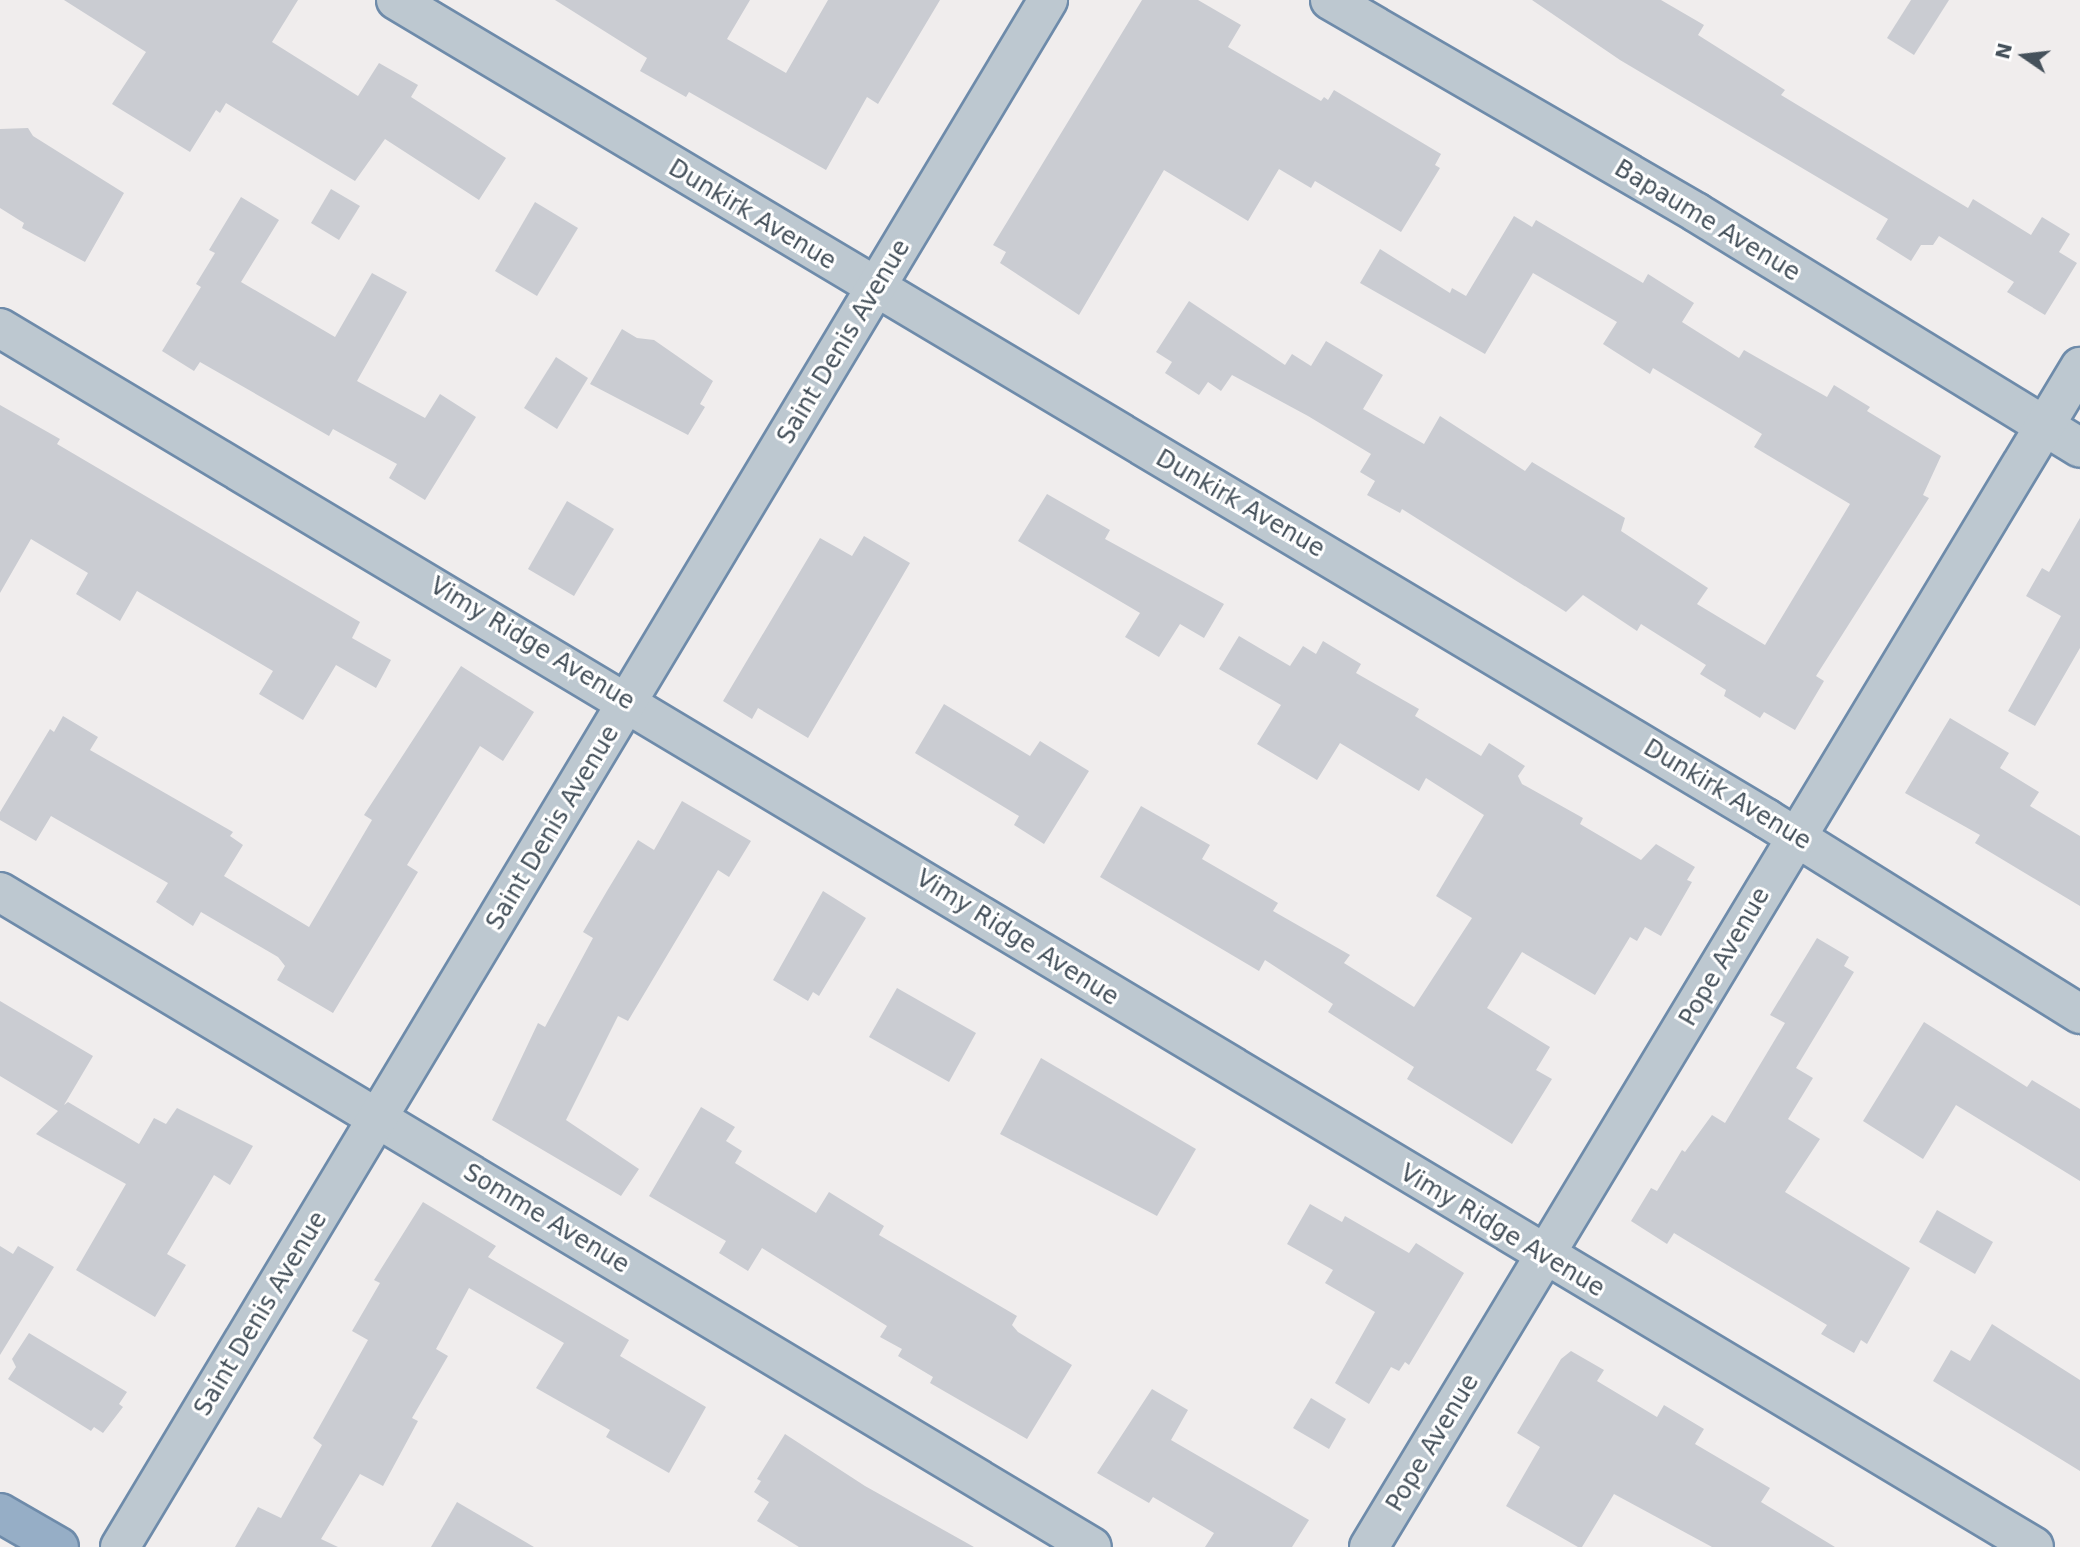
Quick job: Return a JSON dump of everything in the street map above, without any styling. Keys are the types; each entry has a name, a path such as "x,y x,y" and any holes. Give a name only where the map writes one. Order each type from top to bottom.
{"highway":[{"path":"0,1513 59,1547"}],"street":[{"name":"Dunkirk Avenue","path":"396,0 876,289 1795,835 2080,1014"},
{"name":"Saint Denis Avenue","path":"120,1547 1048,0"},
{"name":"Bapaume Avenue","path":"1330,0 1697,213 2080,448"},
{"name":"Vimy Ridge Avenue","path":"0,328 629,701 1545,1257 2034,1547"},
{"name":"Pope Avenue","path":"1369,1547 1545,1257 1795,835 2080,366"},
{"name":"Somme Avenue","path":"0,891 1092,1547"}],"building":[{"path":"64,0 298,0 272,42 358,96 379,63 418,85 411,97 506,158 479,200 385,139 355,181 226,103 220,113 216,110 190,152 112,104 146,52"},
{"path":"555,0 750,0 727,39 786,73 828,0 940,0 878,104 867,97 826,170 689,92 686,97 640,71 647,58"},
{"path":"1142,0 1198,0 1241,25 1228,47 1321,101 1324,97 1328,100 1334,90 1441,154 1435,165 1440,168 1401,232 1315,181 1311,188 1279,169 1248,221 1164,170 1079,315 1000,263 1006,252 993,245"},
{"path":"1532,0 1661,0 1704,25 1698,35 1785,90 1781,95 1968,208 1973,199 2031,235 2042,217 2070,234 2059,252 2077,263 2045,315 2007,292 2014,282 1939,236 1933,245 1921,245 1911,261 1876,239 1888,219 1620,60"},
{"path":"1911,0 1949,0 1914,55 1887,38"},
{"path":"28,128 33,136 124,193 85,262 22,228 24,223 0,208 0,129"},
{"path":"331,189 360,206 339,240 311,223"},
{"path":"241,197 279,220 241,282 335,337 372,273 407,292 357,381 425,418 440,394 476,417 425,500 389,478 397,464 333,429 329,436 200,362 194,371 162,351 201,287 196,284 215,253 209,250"},
{"path":"535,202 578,228 537,296 495,271"},
{"path":"1514,216 1532,227 1536,220 1643,283 1648,274 1694,303 1682,322 1739,358 1744,350 1827,397 1834,385 1870,407 1867,411 1941,456 1923,495 1929,498 1816,676 1824,681 1795,730 1764,712 1760,718 1724,696 1726,690 1700,674 1706,665 1641,624 1637,631 1583,595 1566,612 1402,509 1400,513 1367,495 1375,481 1360,472 1371,454 1308,416 1232,375 1221,391 1208,382 1199,395 1165,373 1172,362 1156,352 1189,301 1285,365 1292,354 1311,366 1326,341 1383,375 1363,409 1424,444 1440,416 1525,471 1532,462 1625,518 1621,531 1708,588 1697,604 1765,645 1850,504 1754,447 1762,434 1653,368 1650,374 1603,344 1617,322 1533,273 1485,354 1360,283 1380,249 1450,293 1452,288 1466,296"},
{"path":"622,329 637,338 654,340 713,381 700,404 705,407 688,435 590,384"},
{"path":"556,357 588,378 557,429 524,408"},
{"path":"0,405 60,439 57,444 360,622 352,638 391,660 376,688 336,665 303,720 259,694 273,671 137,591 120,621 76,594 88,573 31,539 0,593"},
{"path":"1047,494 1110,530 1105,539 1224,604 1204,638 1180,624 1159,657 1125,637 1140,613 1018,541"},
{"path":"567,501 614,529 574,596 528,569"},
{"path":"2080,518 2080,648 2035,726 2008,711 2061,616 2026,596 2042,568 2049,572"},
{"path":"864,536 910,563 808,738 758,708 752,719 723,701 820,538 852,556"},
{"path":"1239,636 1290,666 1303,646 1316,654 1323,641 1361,664 1356,673 1419,709 1415,716 1481,756 1489,743 1525,766 1518,776 1522,784 1583,818 1580,824 1641,860 1656,844 1695,867 1687,880 1692,882 1661,936 1645,927 1637,941 1630,937 1595,995 1522,952 1487,1008 1550,1047 1536,1070 1552,1079 1512,1144 1407,1079 1414,1067 1328,1012 1333,1004 1265,960 1259,971 1100,877 1141,806 1210,845 1202,859 1278,903 1273,911 1350,955 1344,963 1414,1007 1472,918 1436,896 1484,815 1426,778 1419,791 1340,743 1317,780 1257,744 1281,705 1219,669"},
{"path":"461,666 534,712 503,761 480,746 407,865 418,872 333,1013 277,980 285,966 278,957 201,912 193,926 156,902 168,883 51,816 36,841 0,820 0,812 50,729 54,732 63,716 98,737 90,750 233,832 230,836 243,845 224,876 309,927 372,820 364,815"},
{"path":"944,704 1030,756 1040,741 1089,771 1044,844 1014,825 1019,816 915,753"},
{"path":"1950,718 2009,753 2000,768 2039,792 2030,806 2080,836 2080,906 1975,843 1980,835 1905,793"},
{"path":"682,801 751,841 729,877 718,870 628,1021 618,1016 566,1120 639,1169 621,1196 492,1120 538,1023 545,1027 593,938 583,932 607,891 638,840 654,850"},
{"path":"823,891 866,918 819,996 813,992 808,1001 773,980"},
{"path":"1817,938 1849,957 1844,966 1854,972 1796,1068 1813,1078 1788,1119 1820,1139 1785,1192 1910,1268 1867,1344 1861,1340 1854,1353 1821,1334 1827,1325 1674,1233 1667,1244 1631,1221 1651,1188 1657,1191 1682,1150 1685,1152 1712,1115 1725,1123 1785,1023 1770,1015"},
{"path":"897,988 976,1033 949,1082 869,1037"},
{"path":"0,1001 93,1056 64,1105 68,1102 139,1144 154,1118 166,1124 177,1108 253,1146 230,1185 214,1175 167,1254 186,1265 155,1317 76,1270 126,1184 36,1134 58,1111 0,1076"},
{"path":"1924,1022 2027,1087 2032,1080 2080,1109 2080,1181 1956,1105 1923,1159 1863,1121"},
{"path":"1041,1058 1196,1149 1157,1216 1000,1134"},
{"path":"701,1107 735,1127 726,1141 742,1151 735,1163 816,1213 829,1192 884,1226 879,1235 1017,1316 1012,1325 1018,1332 1072,1365 1027,1439 930,1383 933,1377 898,1356 902,1349 880,1337 887,1326 762,1248 748,1271 719,1253 726,1241 649,1196"},
{"path":"423,1202 496,1246 488,1257 629,1340 620,1356 706,1407 669,1473 606,1437 610,1430 536,1388 564,1343 469,1288 436,1349 448,1356 412,1418 418,1421 383,1486 360,1474 321,1539 338,1547 235,1547 258,1507 281,1518 322,1445 313,1438 368,1340 352,1331 380,1283 374,1280"},
{"path":"1310,1204 1342,1222 1345,1216 1409,1253 1416,1243 1464,1273 1409,1365 1405,1362 1399,1371 1391,1367 1369,1404 1335,1383 1375,1312 1325,1283 1333,1270 1287,1244"},
{"path":"1937,1210 1993,1242 1975,1274 1919,1242"},
{"path":"0,1246 13,1254 18,1246 54,1267 0,1355"},
{"path":"1992,1324 2080,1380 2080,1471 1933,1381 1951,1350 1970,1361"},
{"path":"29,1333 127,1392 119,1404 123,1407 103,1433 94,1427 91,1431 8,1379 16,1367 12,1359"},
{"path":"1571,1351 1604,1370 1597,1381 1657,1417 1664,1405 1704,1429 1695,1444 1770,1488 1761,1502 1835,1547 1712,1547 1614,1494 1582,1547 1578,1547 1506,1506 1540,1447 1517,1433 1561,1359"},
{"path":"1152,1389 1188,1410 1171,1440 1309,1520 1292,1547 1205,1547 1214,1533 1153,1497 1149,1503 1097,1473"},
{"path":"1311,1398 1346,1419 1329,1449 1293,1428"},
{"path":"785,1434 865,1486 974,1547 799,1547 757,1521 769,1502 754,1492 761,1481 757,1479"},
{"path":"457,1502 534,1547 431,1547"}]}
